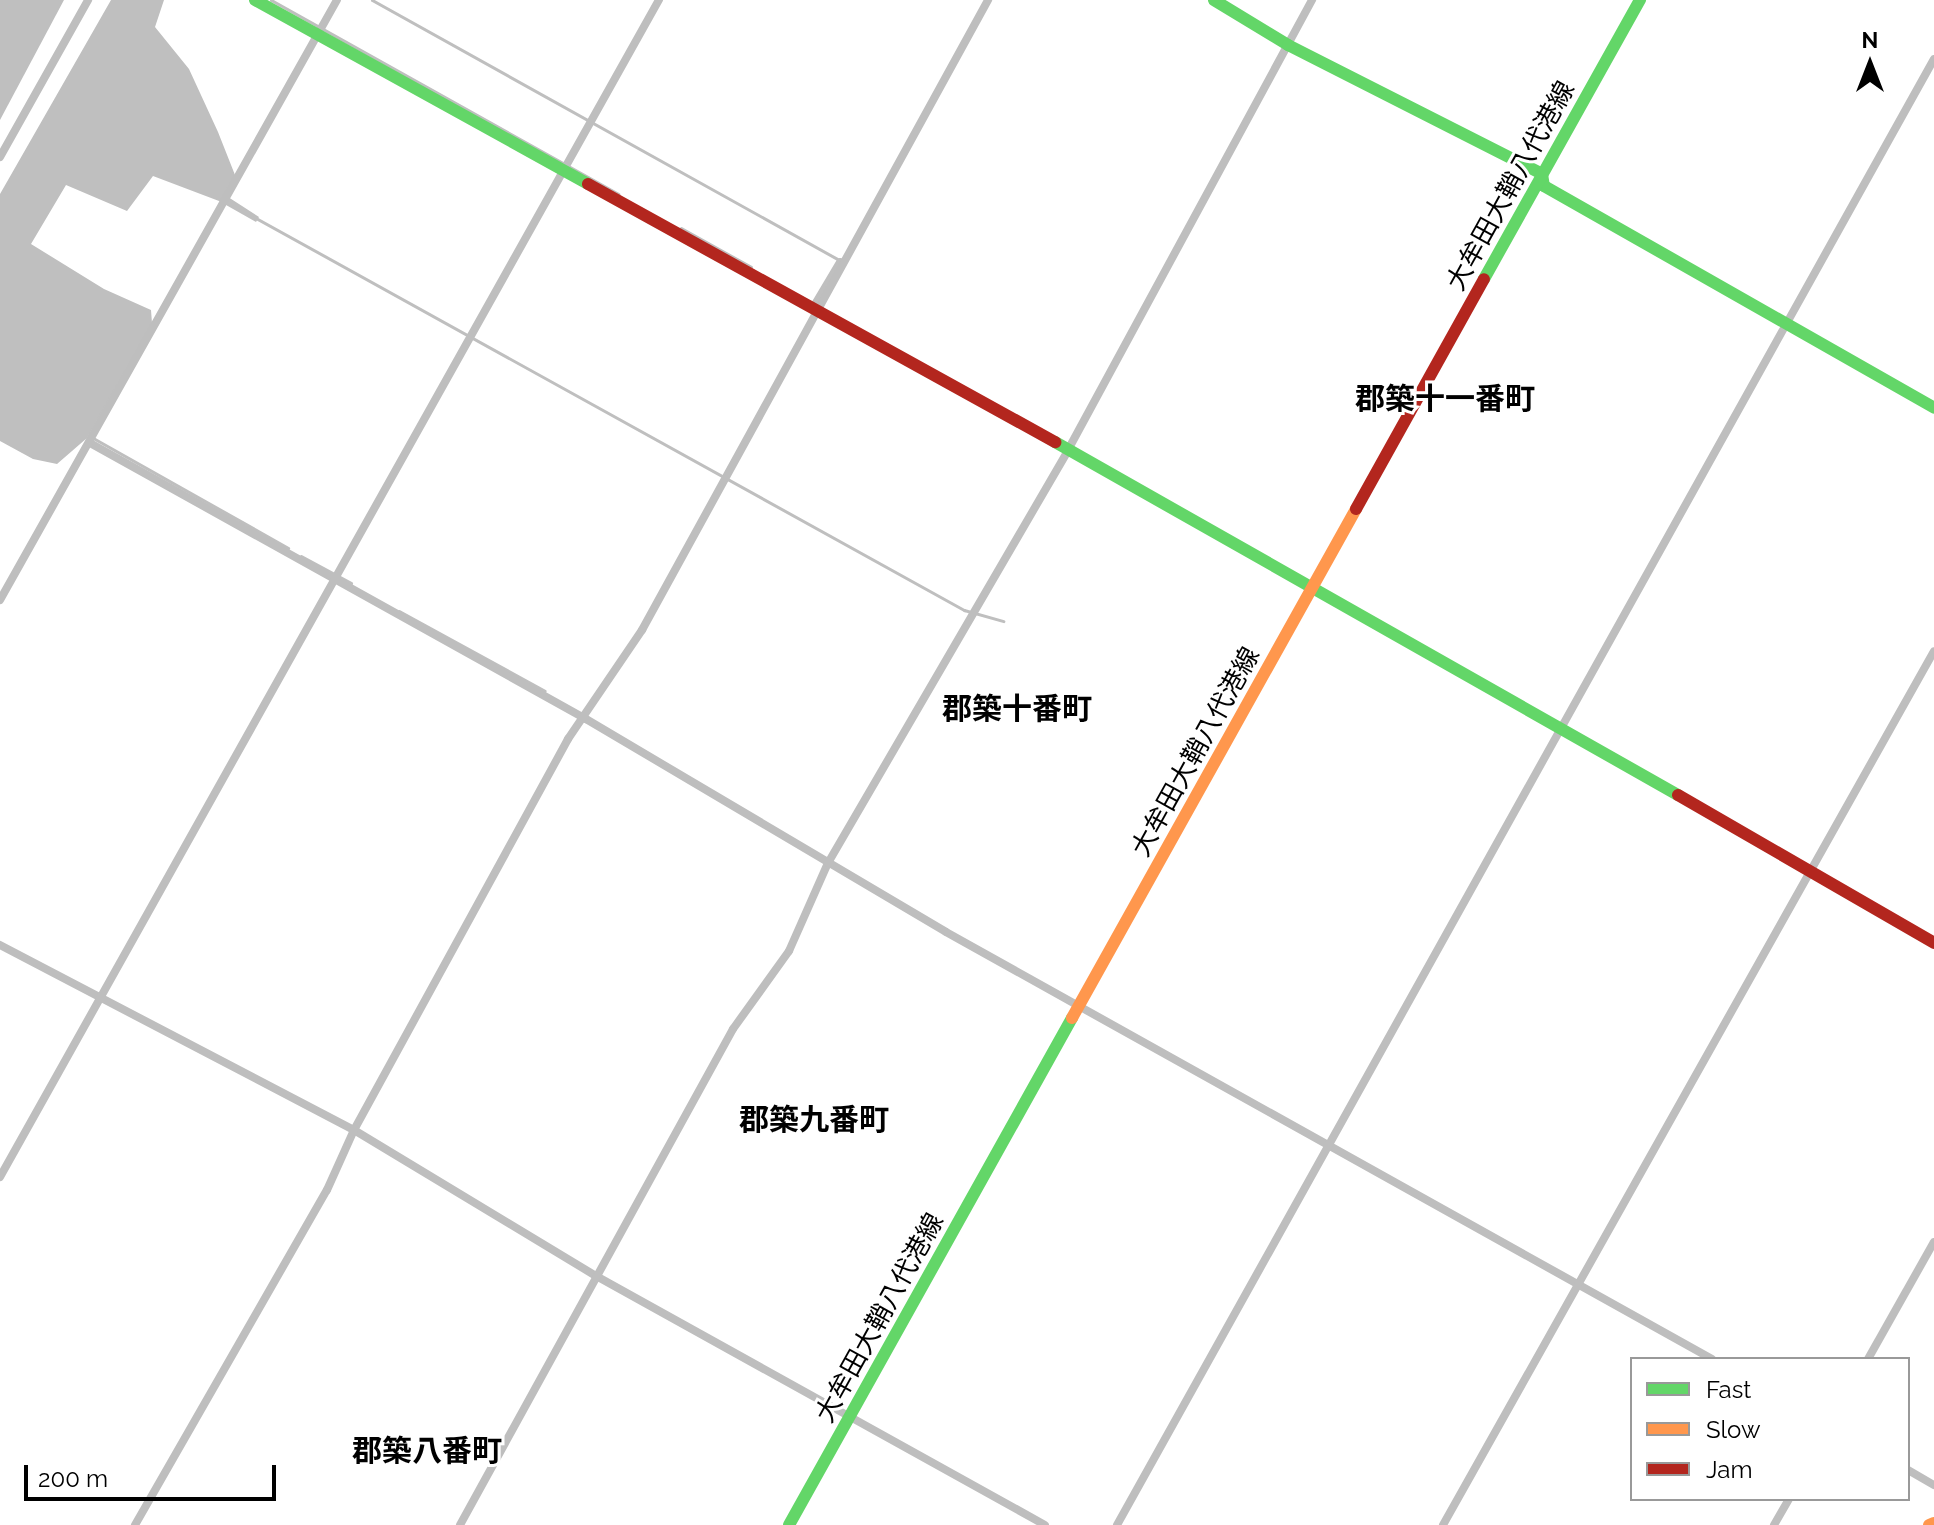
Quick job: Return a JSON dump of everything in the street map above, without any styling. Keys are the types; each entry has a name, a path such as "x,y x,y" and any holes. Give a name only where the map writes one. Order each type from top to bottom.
{"main road":[{"path":"255,0 321,28 820,307 1068,450 1314,585 1934,943"},
{"path":"1214,0 1288,45 1542,174 1544,186 1784,326 1934,408"},
{"name":"大牟田大鞘八代港線","path":"789,1525 1640,0"}],"street":[{"path":"0,157 88,0"},
{"path":"0,600 337,0"},
{"path":"0,1177 96,999 473,339 659,0"},
{"path":"135,1525 327,1190 354,1130 568,739 586,719 726,479 988,0"},
{"path":"460,1525 733,1029 789,951 828,863 1068,450 1312,0"},
{"path":"1117,1525 1564,728 1934,59"},
{"path":"92,439 586,719 828,863 1708,1357"},
{"path":"1443,1525 1934,651"},
{"path":"0,945 96,999 354,1130 598,1277 1045,1525"},
{"path":"1869,1357 1934,1242"},
{"path":"1910,1471 1934,1485"},
{"path":"1774,1525 1788,1501"}],"shaded area":[{"path":"0,0 64,0 0,120"},
{"path":"111,0 164,0 155,27 189,69 218,132 235,175 225,195 259,217 256,222 219,201 153,176 127,211 66,185 31,244 104,289 151,310 152,323 87,438 57,464 33,459 0,441 0,194"}],"waterway":[{"path":"271,0 618,194"},
{"path":"372,0 841,261"},
{"path":"254,217 964,610 1003,621"},
{"path":"681,228 751,267"},
{"path":"815,304 840,262"},
{"path":"93,438 288,548"},
{"path":"301,556 351,583"},
{"path":"399,611 545,691"}],"traffic: fast":[{"path":"255,0 588,184"},
{"path":"1214,0 1288,45 1542,174"},
{"path":"1484,279 1640,0"},
{"path":"1542,174 1544,186 1934,408"},
{"path":"1055,442 1678,795"},
{"path":"789,1525 1072,1018"}],"traffic: slow":[{"path":"1072,1018 1356,509"},
{"path":"1929,1525 1934,1523"}],"traffic: jam":[{"path":"588,184 1055,442"},
{"path":"1356,509 1484,279"},
{"path":"1678,795 1934,943"}],"district":[{"name":"郡築十一番町","path":"1445,399"},
{"name":"郡築十番町","path":"1017,709"},
{"name":"郡築九番町","path":"814,1120"},
{"name":"郡築八番町","path":"427,1451"}]}
